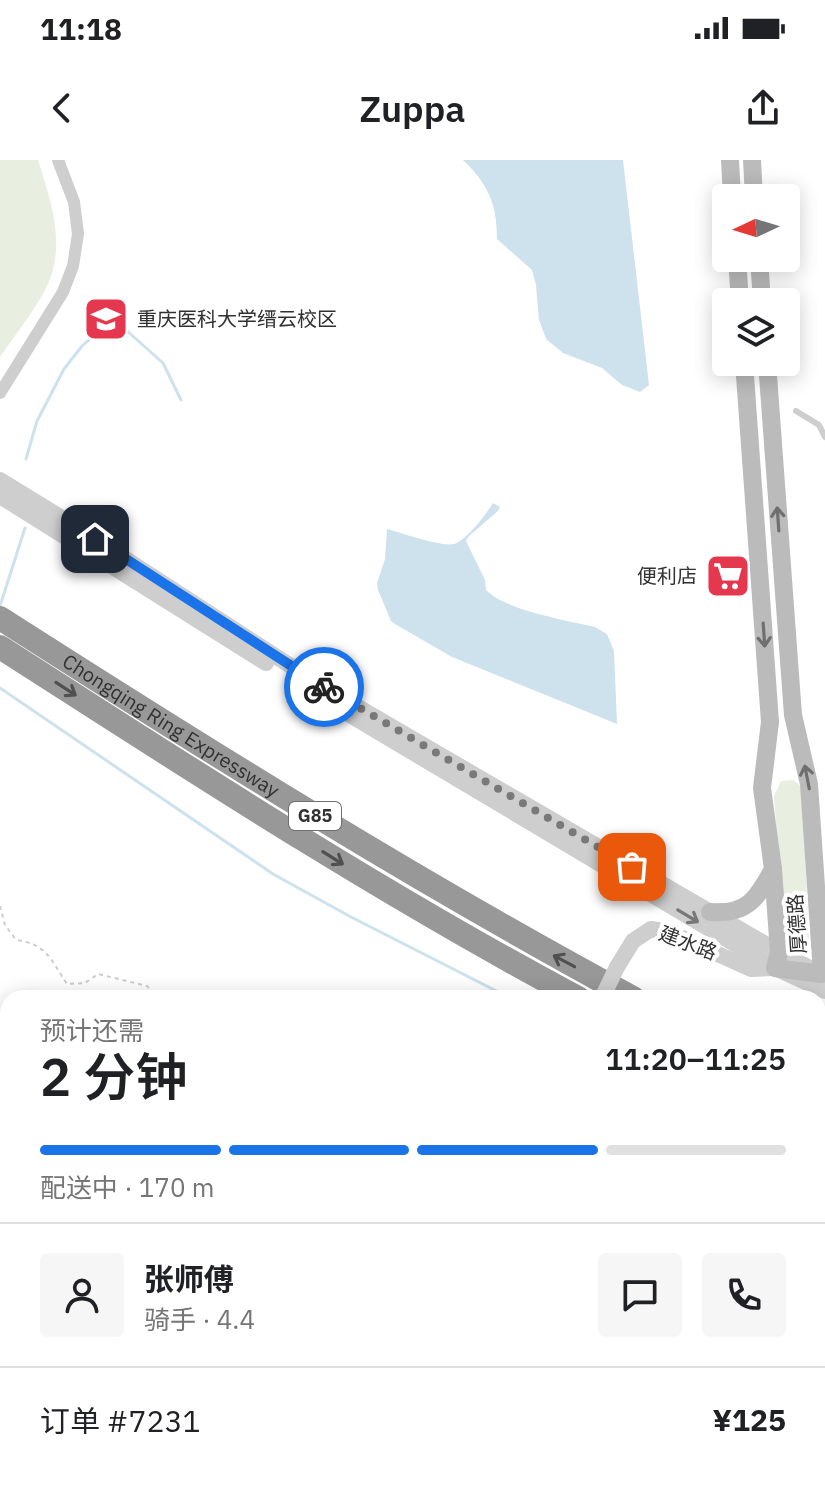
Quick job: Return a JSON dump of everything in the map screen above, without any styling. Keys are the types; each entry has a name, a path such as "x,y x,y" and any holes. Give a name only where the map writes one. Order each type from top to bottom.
{"highway":[{"name":"Chongqing Ring Expressway","path":"2,619 369,849 618,990"},
{"name":"Chongqing Ring Expressway","path":"0,647 354,871 564,990"}],"main road":[{"path":"730,160 731,184"},
{"path":"752,160 753,184"},
{"name":"厚德路","path":"745,376 770,722 762,788 773,869 777,960 824,980 809,784 793,715 768,376"},
{"path":"710,912 726,913 744,908 762,889 773,869"}],"street":[{"path":"0,393 63,292 73,266 78,234 74,202 58,160"},
{"path":"0,480 320,685 710,912 777,960"},
{"path":"0,496 353,718 777,960"},
{"name":"建水路","path":"606,990 633,941 651,929 669,932 751,969 777,960"}],"lane":[{"path":"796,411 819,425 825,437"}],"path":[{"path":"0,906 5,925 16,940 30,942 45,951 67,984 85,983 98,974 147,986 150,990"}],"shaded area":[{"path":"0,160 38,160 52,208 56,240 52,272 46,288 0,357"},
{"path":"794,780 802,788 809,939 805,948 793,947 784,936 774,796 781,781"}],"water":[{"path":"463,160 623,160 649,385 640,392 622,385 602,368 563,353 546,339 539,320 532,270 497,239 489,195"},
{"path":"493,503 500,507 498,511 466,541 485,580 486,590 508,604 595,627 607,634 614,651 617,724 452,657 391,621 377,583 385,559 387,529 431,542 454,544 470,532"}],"waterway":[{"path":"26,459 37,421 64,369 99,331 113,327 126,330 163,363 181,400"},
{"path":"0,606 25,528"},
{"path":"0,688 273,874 494,990"}],"way so far":[{"path":"324,687 632,867"}],"place":[{"name":"重庆医科大学缙云校区","path":"106,319"},
{"name":"便利店","path":"728,576"}],"route":[{"path":"95,539 324,687"}]}
